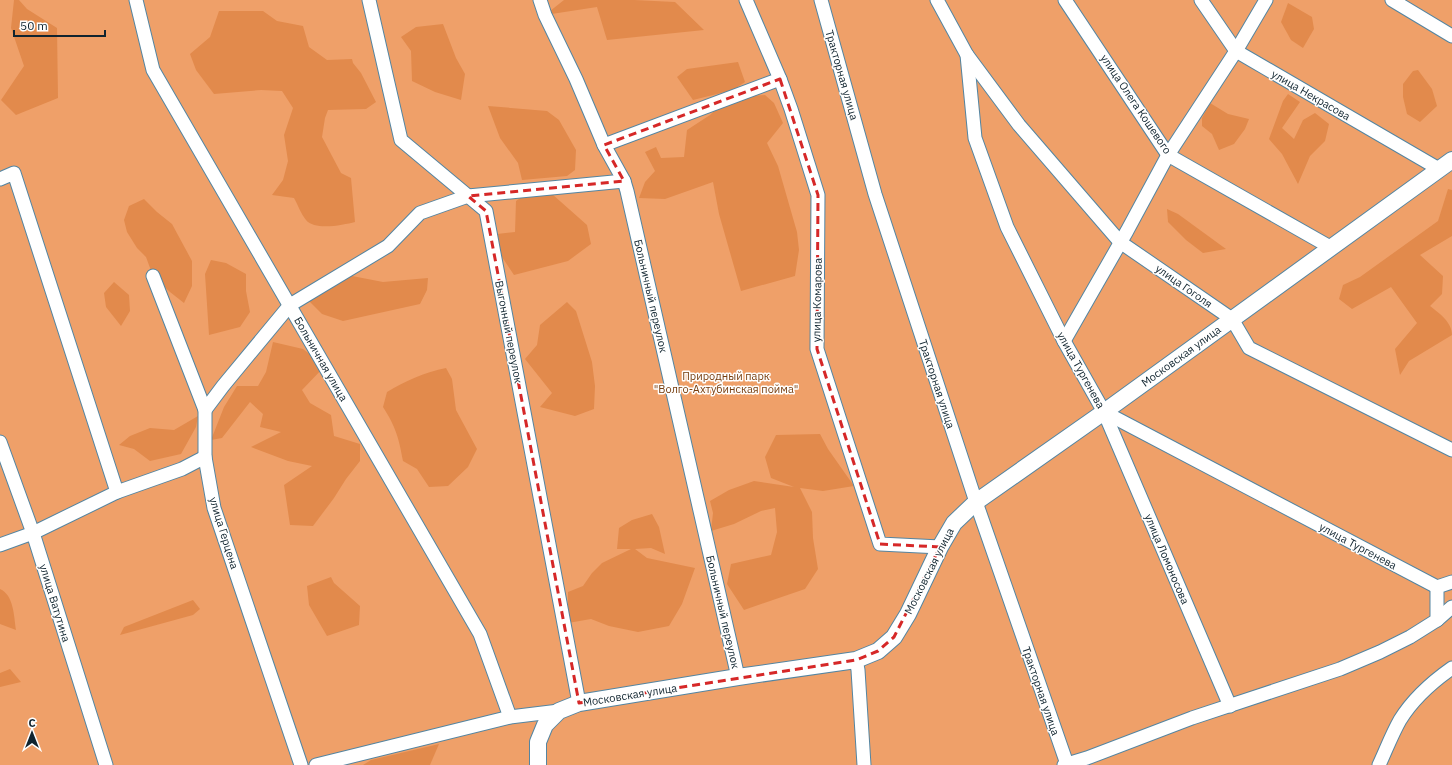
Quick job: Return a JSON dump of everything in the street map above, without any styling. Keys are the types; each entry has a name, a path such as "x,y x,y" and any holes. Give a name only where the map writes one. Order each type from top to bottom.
{"street":[{"name":"Больничная улица","path":"136,0 153,70 480,634 510,716"},
{"name":"Выгонный переулок","path":"369,0 401,140 486,211 579,703"},
{"name":"Больничный переулок","path":"540,0 545,15 576,79 604,145 624,180 628,191 738,677"},
{"name":"улица Комарова","path":"746,0 780,79 818,195 817,349 880,544 940,547"},
{"name":"Тракторная улица","path":"821,0 875,194 976,502 1065,765"},
{"name":"улица Тургенева","path":"937,0 967,55 975,138 1008,227 1064,341 1104,412 1437,587"},
{"name":"улица Олега Кошевого","path":"1065,0 1168,155 1330,247"},
{"name":"улица Некрасова","path":"1201,0 1236,51 1439,169"},
{"path":"1064,341 1168,155 1236,51 1266,0"},
{"path":"1392,0 1452,36"},
{"name":"улица Гоголя","path":"967,55 1019,125 1120,242 1232,319 1249,348 1452,450"},
{"path":"604,145 780,79"},
{"name":"Московская улица","path":"316,765 510,716 559,711 579,703 738,677 856,660 878,651 894,637 908,614 940,547 954,523 976,502 1104,412 1452,160"},
{"path":"0,179 14,173 117,492"},
{"path":"205,410 290,305 388,246 420,213 468,196 624,180"},
{"name":"улица Герцена","path":"153,276 205,410 206,457 214,508 301,765"},
{"name":"улица Ломоносова","path":"1104,412 1230,706"},
{"name":"улица Ватутина","path":"0,442 33,533 106,765"},
{"path":"0,545 33,533 117,492 182,469 206,457"},
{"path":"1437,620 1437,587 1452,582"},
{"path":"1065,765 1192,718 1340,669 1410,637 1437,620 1452,608"},
{"path":"856,660 858,670 864,765"},
{"path":"1379,765 1400,720 1420,695 1439,676 1452,668"},
{"path":"538,765 538,742 545,725 559,711"}],"highlighted area":[{"path":"780,79 818,195 817,349 880,544 940,547 894,637 878,651 856,660 579,703 486,211 468,196 624,181 604,145"}],"green space":[{"name":"Природный парк \"Волго-Ахтубинская пойма\"","path":"0,0 1452,0 1452,765 0,765"}],"shaded area":[{"path":"14,0 19,0 27,9 57,28 58,98 16,115 1,100 24,66 11,28"},
{"path":"564,0 634,0 675,2 704,30 607,40 597,7 545,15"},
{"path":"1288,3 1312,17 1314,29 1303,48 1291,40 1281,22"},
{"path":"219,11 263,11 277,21 303,26 309,47 327,60 352,59 376,102 366,109 328,110 322,137 341,173 351,178 355,222 329,226 316,225 306,220 294,198 272,195 283,180 288,161 284,135 293,108 282,91 261,90 214,94 196,70 190,54 210,37"},
{"path":"443,24 456,58 465,74 461,100 435,92 412,81 411,51 401,37 416,27"},
{"path":"738,62 745,82 733,90 693,100 677,77 687,69"},
{"path":"1418,70 1432,89 1437,106 1420,122 1407,114 1403,97 1403,84 1413,71"},
{"path":"1288,94 1300,102 1282,128 1294,139 1303,120 1315,113 1329,124 1325,141 1310,156 1298,184 1282,154 1269,139 1283,101"},
{"path":"765,95 774,103 783,123 767,143 778,166 797,232 799,250 795,276 741,291 719,214 713,182 665,199 639,198 645,182 655,171 645,152 656,147 661,158 684,157 687,130 710,115 728,98"},
{"path":"1210,103 1228,114 1249,119 1245,129 1234,144 1219,150 1212,134 1202,126 1202,118"},
{"path":"488,106 547,111 559,120 576,150 575,170 567,176 522,180 518,163 500,138"},
{"path":"1448,189 1452,190 1452,236 1420,255 1443,276 1442,294 1430,306 1447,322 1450,326 1452,335 1409,361 1400,375 1395,349 1417,323 1391,287 1352,309 1339,299 1343,285 1360,277 1438,221"},
{"path":"532,190 552,194 587,225 591,244 568,261 514,275 502,257 497,234 515,232 516,201"},
{"path":"144,199 172,224 192,261 192,286 184,303 153,276 146,257 137,248 127,232 124,220 129,206"},
{"path":"1167,209 1178,214 1226,249 1203,253 1186,240 1168,222"},
{"path":"211,260 226,263 246,274 246,291 250,312 240,327 209,335 205,274"},
{"path":"347,275 383,282 428,278 427,290 420,304 343,321 322,314 304,296"},
{"path":"114,282 129,295 130,311 121,326 106,307 104,293"},
{"path":"567,302 576,311 592,362 595,386 594,409 575,416 540,407 552,393 525,359 537,345 540,325"},
{"path":"273,342 303,349 325,366 302,390 310,403 331,415 334,436 360,444 360,461 313,526 290,525 284,485 312,466 288,461 251,447 281,432 260,427 263,414 250,402 222,438 211,440 224,407 237,386 258,386 266,372"},
{"path":"446,368 452,379 456,410 477,449 468,467 448,486 429,487 417,469 403,461 396,433 383,407 387,392 415,377"},
{"path":"198,416 196,427 181,454 150,461 134,449 119,445 130,436 150,428 174,430"},
{"path":"820,434 828,449 854,486 823,491 800,488 812,512 813,538 818,569 805,589 744,610 727,584 731,564 771,555 777,532 775,508 761,511 734,524 711,531 713,513 710,501 729,490 754,481 794,487 771,478 765,457 776,435"},
{"path":"652,514 659,527 665,554 651,548 635,549 647,558 695,568 682,604 669,626 638,632 609,626 591,619 568,623 568,592 583,586 592,573 602,563 631,549 617,549 619,528 632,520"},
{"path":"331,577 334,583 360,606 359,625 327,636 309,605 307,586"},
{"path":"0,589 5,592 11,601 16,630 0,624"},
{"path":"193,600 200,609 193,615 120,635 124,627"},
{"path":"10,669 21,682 0,687 0,673"},
{"path":"439,744 430,765 363,765 371,760"}]}
